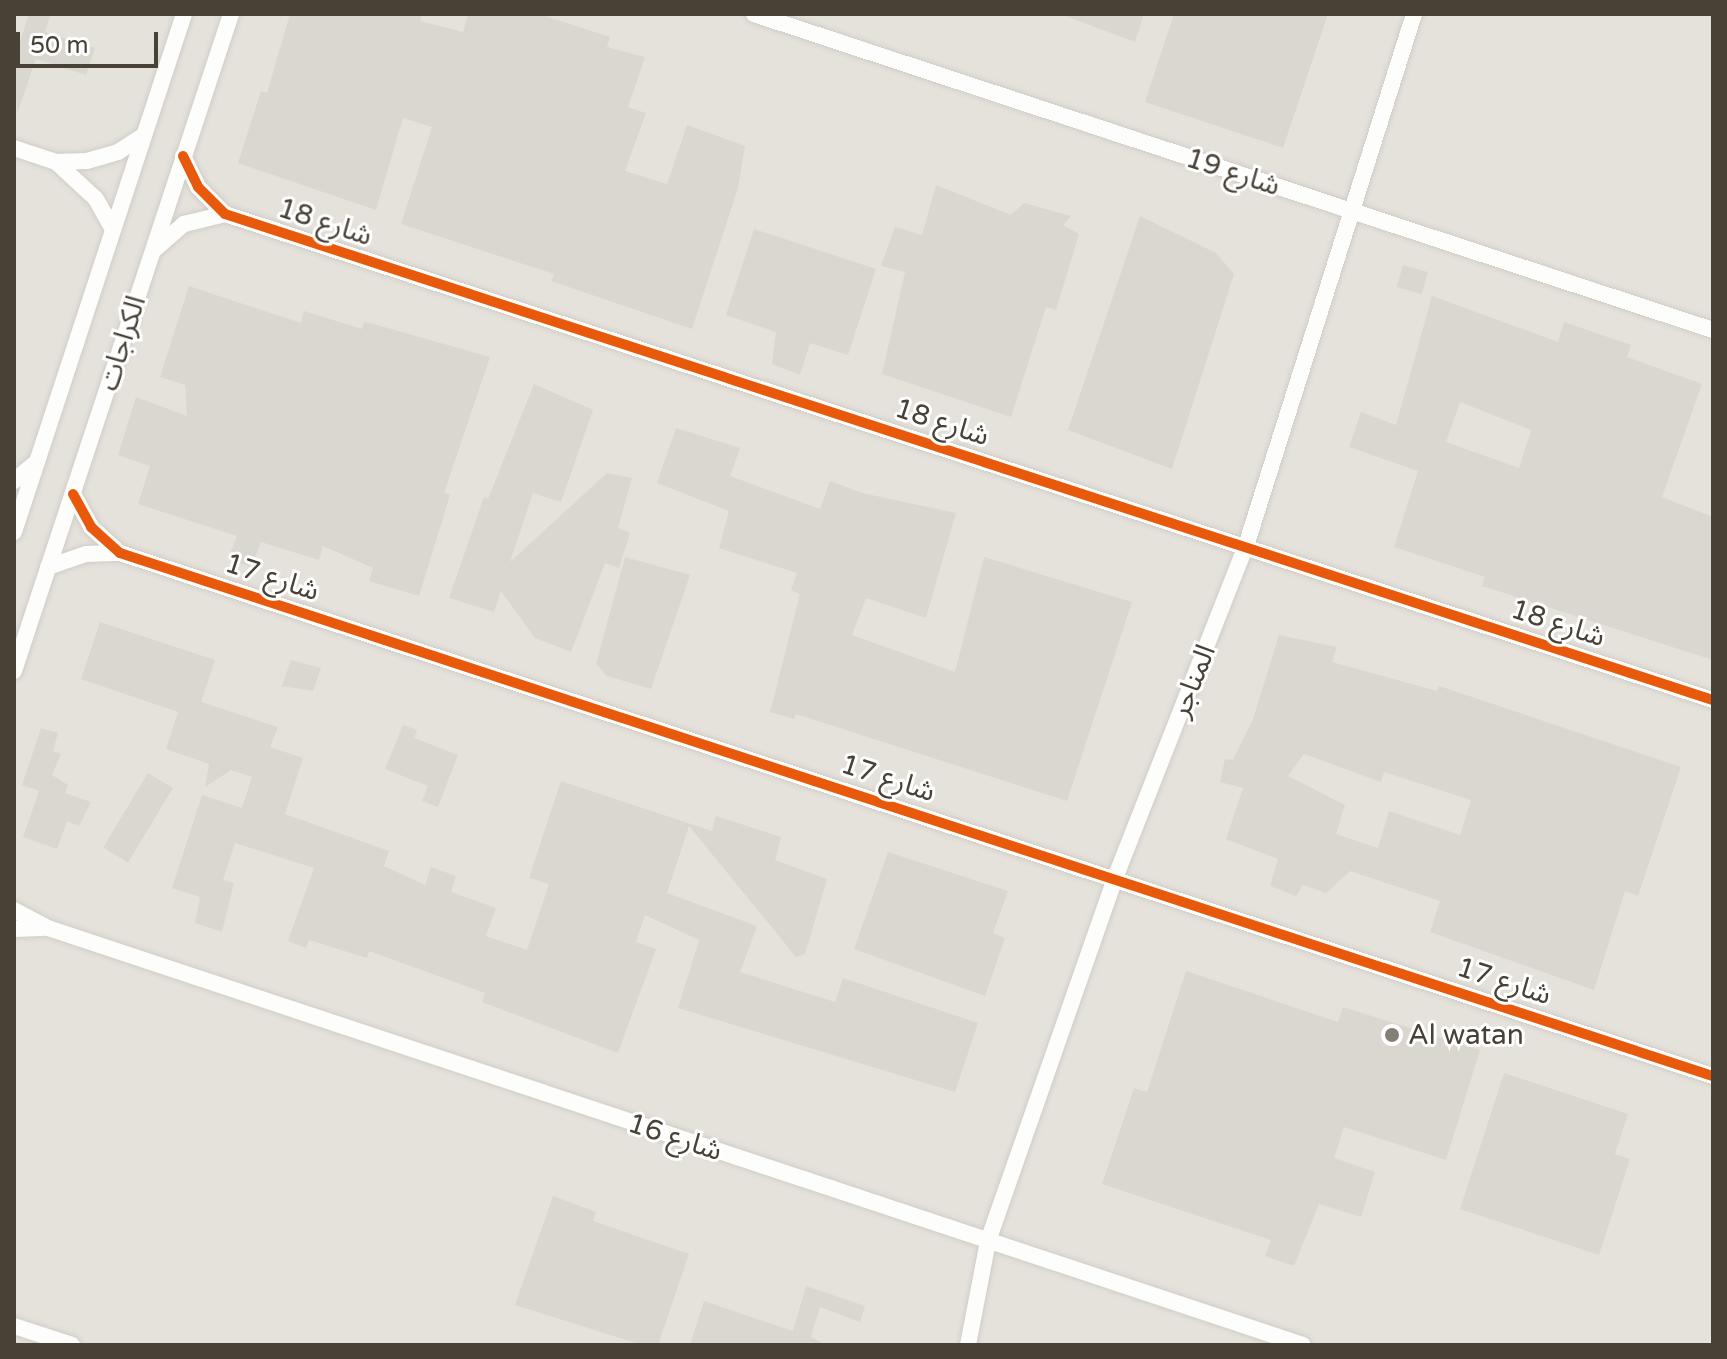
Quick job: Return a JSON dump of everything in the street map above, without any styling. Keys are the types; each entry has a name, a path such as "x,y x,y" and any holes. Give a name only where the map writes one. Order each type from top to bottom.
{"street":[{"name":"الكراجات","path":"14,532 184,14"},
{"name":"الكراجات","path":"14,671 231,14"},
{"name":"شارع 19","path":"754,14 1713,330"},
{"name":"المناجر","path":"968,1345 988,1241 1115,878 1246,546 1349,210 1414,14"},
{"path":"56,162 103,157 144,135"},
{"path":"14,148 56,162 96,199 113,230"},
{"name":"شارع 18","path":"183,156 198,187 225,214 1713,700"},
{"path":"151,253 184,224 225,214"},
{"path":"14,481 38,461"},
{"name":"شارع 17","path":"73,494 91,527 120,553"},
{"name":"شارع 17","path":"48,567 86,554 120,553 1713,1076"},
{"name":"شارع 16","path":"14,910 48,928 1303,1345"},
{"name":"شارع 16","path":"14,929 48,928"},
{"path":"14,1326 72,1345"}],"shaded area":[{"path":"14,14 1713,14 1713,1345 14,1345"}],"building":[{"path":"29,14 51,14 45,32 95,48 86,75 36,59 17,114 14,60"},
{"path":"290,14 422,14 420,21 463,32 468,14 539,14 610,37 607,47 645,57 628,107 646,113 625,171 667,184 687,125 745,146 738,188 692,329 551,281 554,274 401,224 432,127 403,118 376,210 238,163 261,91 267,93"},
{"path":"1060,14 1144,14 1135,42"},
{"path":"1174,14 1328,14 1283,148 1145,102"},
{"path":"936,185 1011,215 1024,203 1071,216 1063,225 1079,234 1056,310 1046,307 1011,417 882,374 905,272 881,266 895,227 922,235"},
{"path":"1140,216 1216,253 1234,274 1172,469 1068,430"},
{"path":"754,229 876,269 848,355 810,343 800,375 772,364 776,332 726,315"},
{"path":"1403,265 1428,272 1422,294 1397,287"},
{"path":"189,286 301,323 304,311 362,329 364,322 370,323 490,357 444,493 450,495 419,596 369,581 373,568 323,546 319,560 261,542 251,567 228,559 237,536 138,504 150,466 118,455 136,397 187,416 185,385 160,377"},
{"path":"1432,296 1558,342 1564,322 1631,345 1627,357 1702,384 1662,497 1713,517 1713,660 1482,586 1485,577 1394,547 1418,471 1349,447 1361,412 1396,425","holes":["1460,402 1531,430 1519,468 1446,442"]},
{"path":"534,384 593,410 561,502 533,493 510,562 607,473 632,478 618,528 630,533 619,568 605,563 571,652 535,638 501,591 494,612 449,598 484,497 488,499"},
{"path":"676,428 740,448 730,476 820,509 830,481 862,493 956,513 926,618 866,598 852,635 955,672 984,557 1132,602 1067,801 796,714 794,719 770,712 800,594 791,590 797,573 719,548 729,511 657,483"},
{"path":"625,557 690,575 651,689 607,676 596,664"},
{"path":"100,622 215,660 201,702 278,727 270,747 303,758 285,814 389,851 384,866 425,885 431,867 456,876 451,892 496,908 486,936 527,950 549,884 529,878 561,781 712,831 716,816 781,837 775,860 827,879 805,954 796,957 689,826 667,893 757,926 740,972 835,1002 843,978 978,1023 955,1092 678,1008 699,940 645,915 636,942 656,949 618,1053 482,1002 485,993 369,951 367,958 309,940 306,948 288,941 314,868 235,843 223,880 234,883 222,932 195,923 200,897 172,888 202,795 242,808 252,777 231,770 205,787 209,764 166,749 178,712 81,679"},
{"path":"1279,635 1337,647 1332,662 1437,691 1439,686 1681,767 1638,896 1625,891 1594,990 1430,932 1440,901 1350,871 1326,893 1303,885 1296,896 1270,886 1278,859 1226,839 1243,788 1220,782 1225,759 1233,760 1253,719","holes":["1304,754 1381,782 1384,772 1471,800 1460,835 1389,811 1378,848 1336,834 1345,805 1288,776"]},
{"path":"291,660 321,668 313,691 282,686"},
{"path":"403,725 417,730 414,738 458,755 438,807 422,801 428,786 385,769"},
{"path":"41,728 58,733 53,751 61,754 52,775 68,785 65,793 91,802 79,826 67,821 57,849 23,837 39,791 22,785"},
{"path":"148,773 173,788 128,863 103,848"},
{"path":"888,852 1008,891 993,933 1005,938 985,996 854,949"},
{"path":"1186,971 1338,1022 1343,1007 1480,1050 1446,1160 1344,1127 1334,1158 1375,1172 1361,1217 1319,1204 1294,1266 1265,1256 1271,1240 1102,1184 1134,1088 1147,1092"},
{"path":"1504,1073 1628,1114 1615,1154 1630,1159 1599,1255 1460,1209"},
{"path":"553,1196 596,1212 593,1221 689,1254 658,1345 642,1345 515,1305"},
{"path":"806,1286 865,1306 860,1322 820,1307 811,1337 826,1345 690,1345 704,1301 793,1331"}],"cycle path":[{"path":"183,156 198,187 225,214 1713,700"},
{"path":"73,494 91,527 120,553 1713,1076"}],"place":[{"name":"Al watan","path":"1392,1035"}]}
